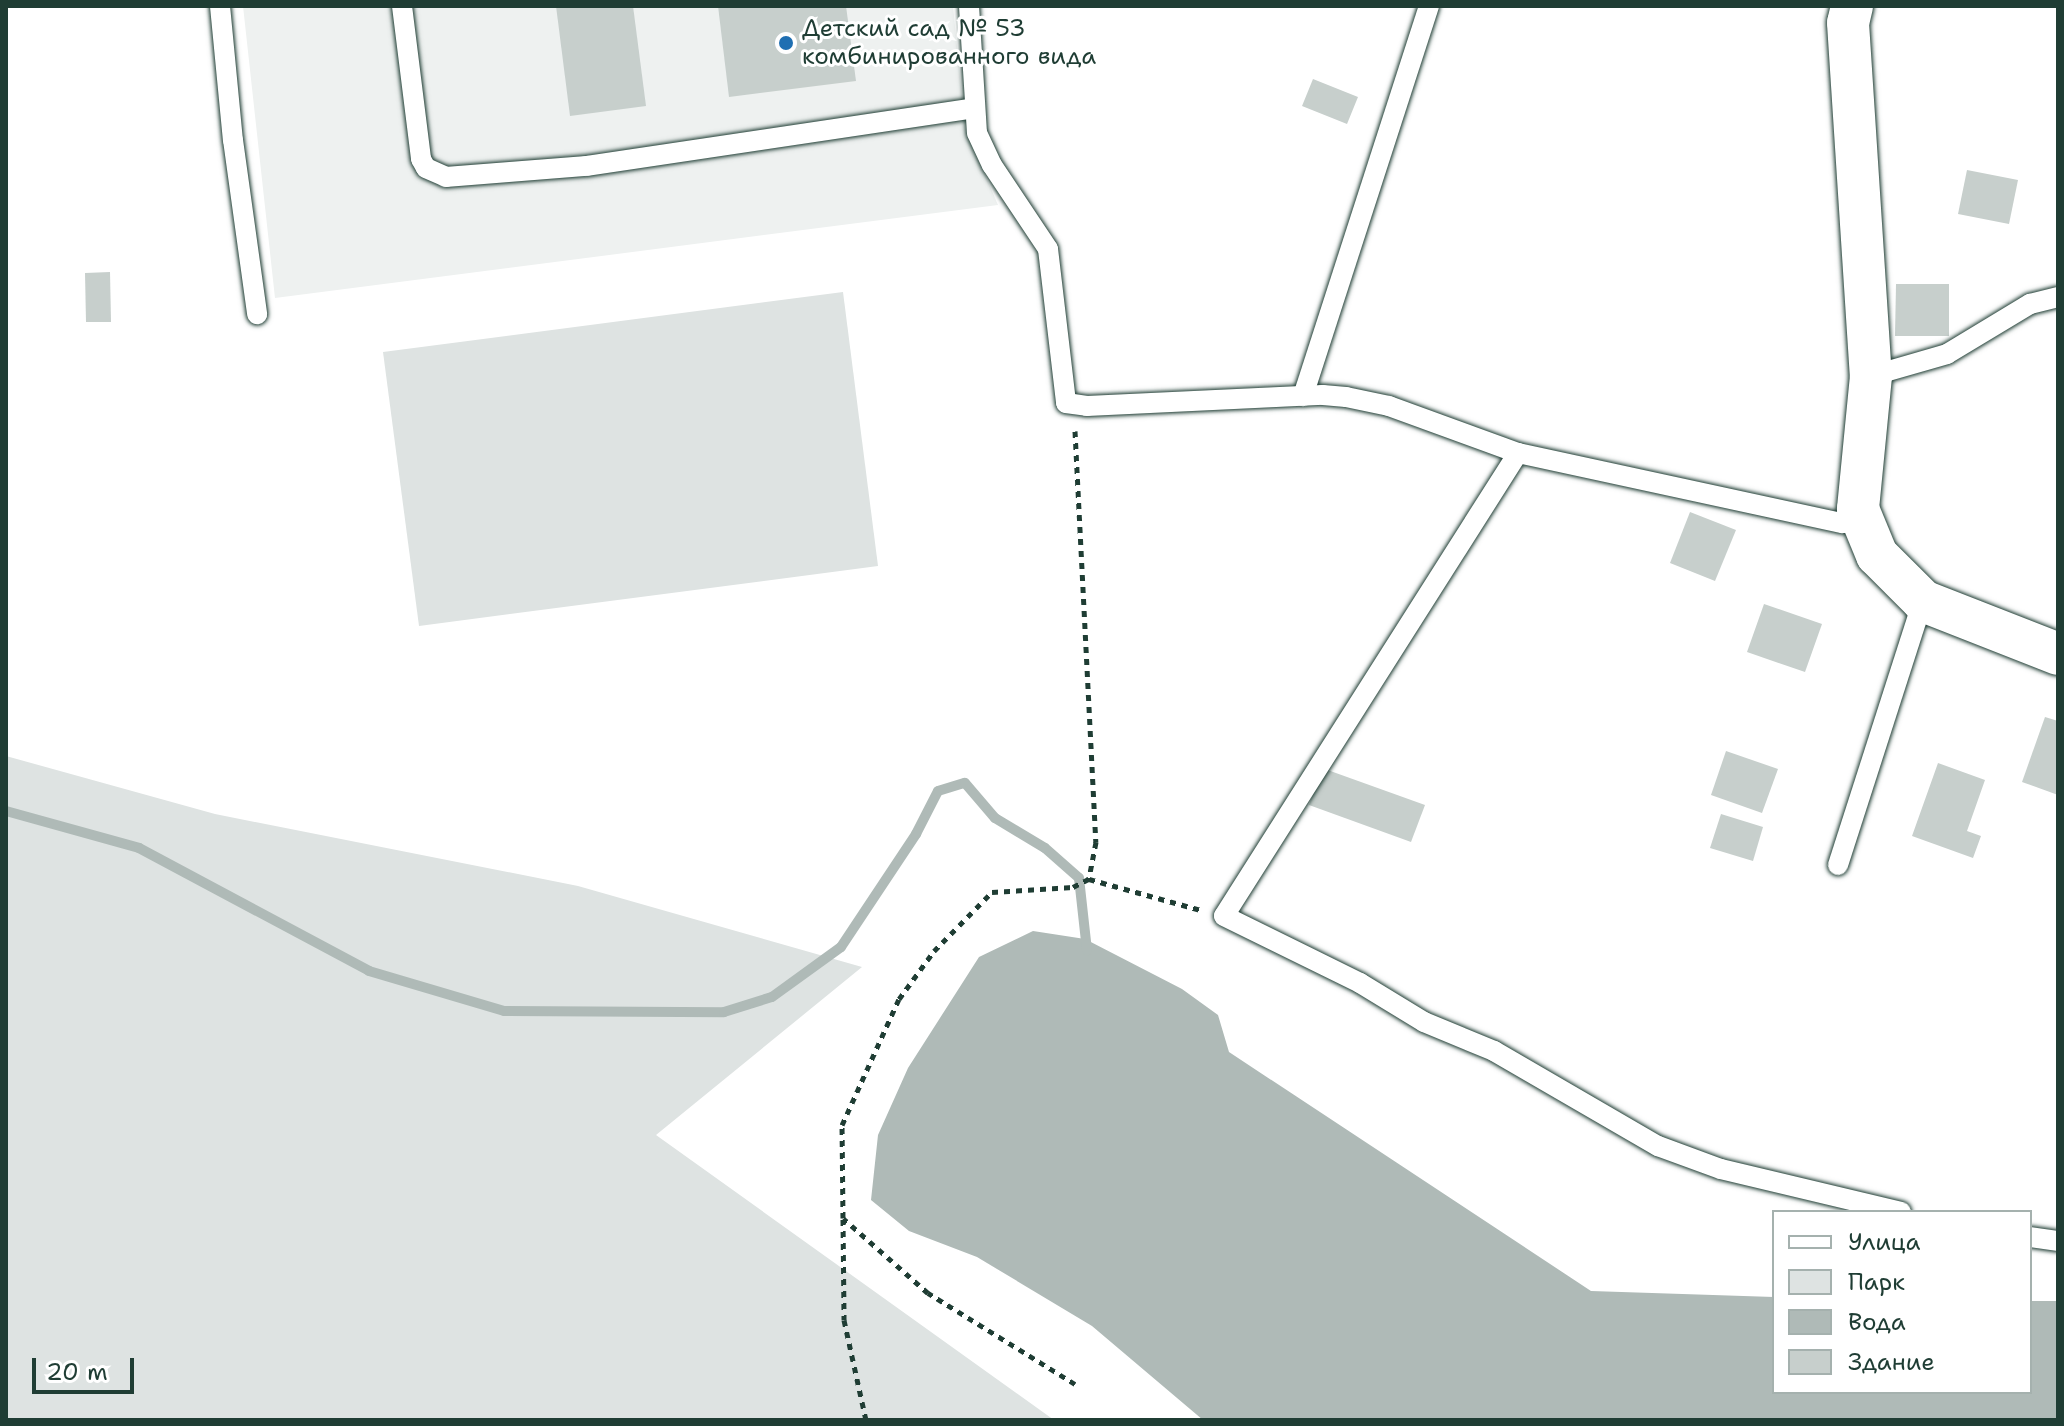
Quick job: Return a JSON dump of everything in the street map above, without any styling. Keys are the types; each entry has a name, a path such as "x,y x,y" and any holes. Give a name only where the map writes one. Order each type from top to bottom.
{"street":[{"path":"1852,6 1848,23 1871,376 1858,509 1877,555 1923,601 2058,654"}],"lane":[{"path":"220,6 233,140 257,314"},
{"path":"402,6 421,159 426,168 446,177 587,166 975,108"},
{"path":"969,6 975,108 983,149 1048,249 1066,403 1087,406 1303,396 1346,397 1389,406 1518,453 1843,523 1863,522"},
{"path":"1303,396 1429,6"},
{"path":"1871,376 1947,354 2030,304 2058,297"},
{"path":"1518,453 1224,916 1360,983 1424,1022 1494,1051 1658,1146 1721,1169 1893,1210"},
{"path":"1838,865 1923,601"},
{"path":"2032,1237 2058,1241"}],"path":[{"path":"1066,403 1077,437 1094,795 1096,842 1088,880"},
{"path":"866,1420 844,1320 842,1125 899,999 934,951 992,892 1073,887 1088,880 1224,916"},
{"path":"843,1218 928,1293 1075,1384"}],"shaded area":[{"path":"243,6 953,6 965,128 998,205 275,298"}],"green space":[{"path":"843,292 878,566 419,626 383,352"},
{"path":"6,756 215,814 578,886 862,967 656,1135 1054,1420 6,1420"}],"water":[{"path":"1033,931 1085,939 1182,989 1218,1015 1229,1052 1591,1291 1772,1297 1772,1394 2032,1394 2032,1301 2058,1301 2058,1420 1203,1420 1092,1326 977,1257 909,1231 871,1200 878,1135 908,1068 979,957"}],"building":[{"path":"556,6 633,6 646,106 570,116"},
{"name":"Детский сад № 53 комбинированного вида","path":"718,6 846,6 856,81 729,97"},
{"path":"1313,79 1358,97 1347,124 1302,106"},
{"path":"1967,170 2018,180 2009,224 1958,214"},
{"path":"110,272 111,322 86,322 85,273"},
{"path":"1896,284 1949,284 1949,336 1895,336"},
{"path":"1690,512 1736,530 1715,581 1670,563"},
{"path":"1764,604 1822,624 1805,672 1747,652"},
{"path":"2045,717 2058,721 2058,795 2022,782"},
{"path":"1726,751 1778,769 1762,813 1711,795"},
{"path":"1938,763 1985,780 1967,831 1981,836 1973,858 1912,836"},
{"path":"1322,768 1425,805 1411,842 1309,805"},
{"path":"1721,814 1763,827 1753,861 1710,848"}],"waterway":[{"path":"6,811 139,848 369,971 504,1011 724,1012 772,997 841,947 916,834 938,791 965,783 995,818 1045,848 1079,878 1087,951"}],"place":[{"name":"Детский сад № 53 комбинированного вида","path":"786,43"}]}
